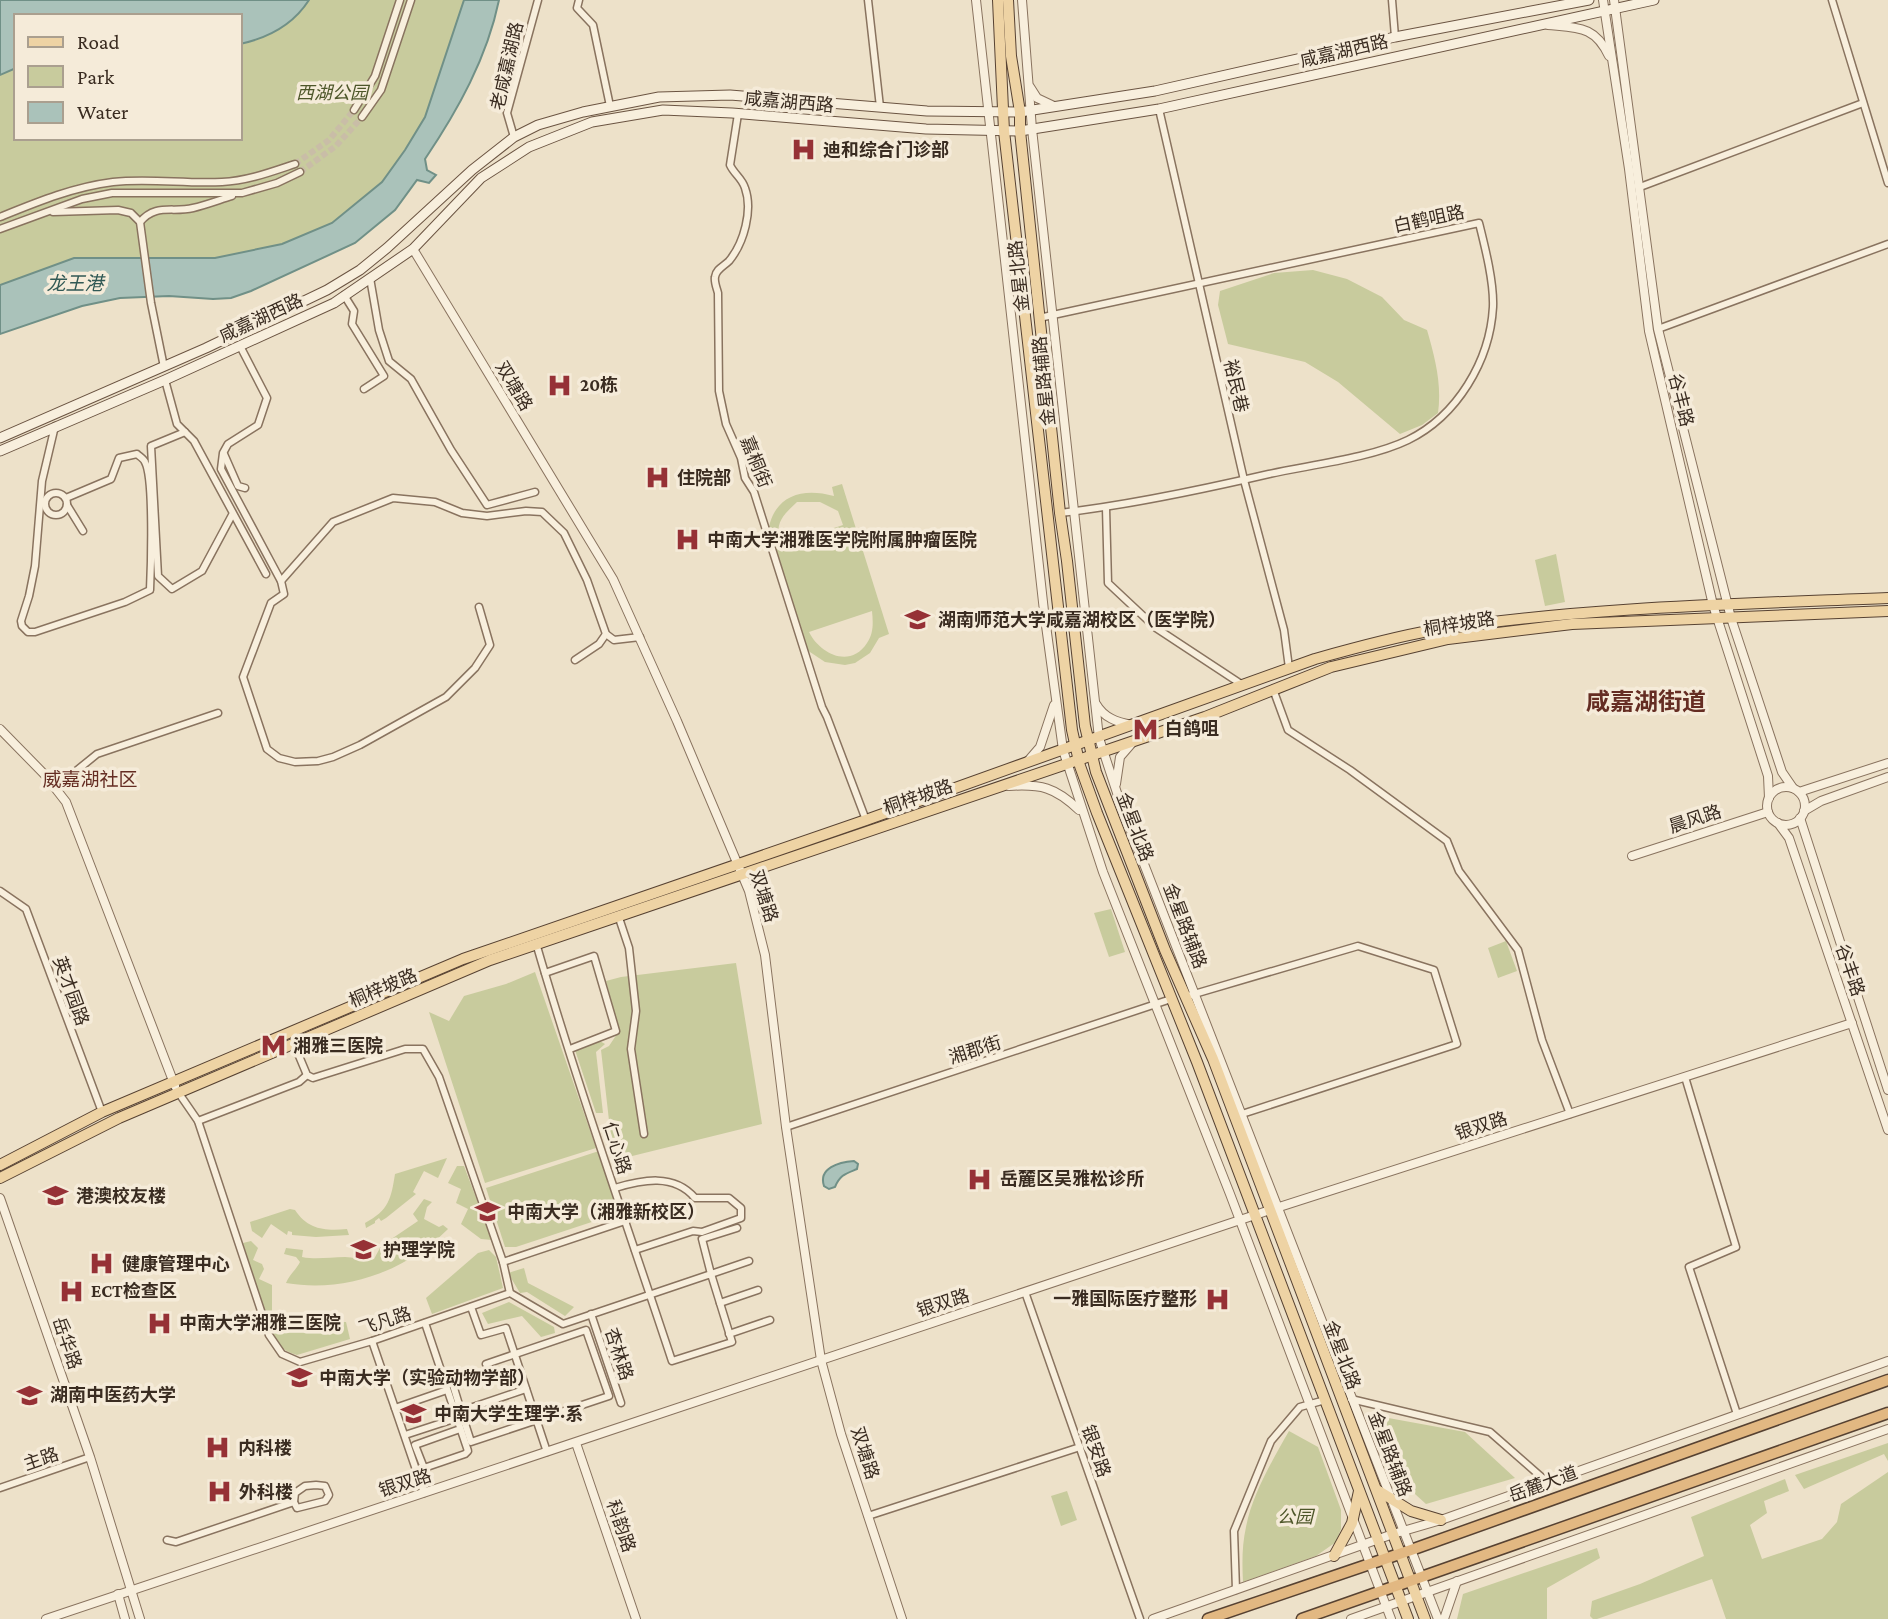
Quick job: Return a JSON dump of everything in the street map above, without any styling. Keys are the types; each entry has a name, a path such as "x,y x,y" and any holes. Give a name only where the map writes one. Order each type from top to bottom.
{"highway":[{"name":"岳麓大道","path":"1208,1619 1888,1380"},
{"path":"1302,1619 1888,1413"}],"main road":[{"name":"金星北路","path":"999,0 1002,113 1078,761 1408,1619"},
{"name":"金星北路","path":"1008,0 1011,56 1025,111 1020,131 1060,513 1088,741 1165,950 1190,996 1238,1115 1377,1490 1417,1579 1417,1595 1425,1619"},
{"name":"咸嘉湖西路","path":"0,438 289,310 360,270 417,222 471,170 514,137 538,125 659,97 730,95 989,113 1025,111 1156,91 1395,37 1589,0"},
{"name":"咸嘉湖西路","path":"0,450 165,380 334,303 413,249 481,178 529,147 592,122 663,110 926,129 1020,131 1159,109 1539,24 1604,5 1654,0"},
{"name":"桐梓坡路","path":"0,1165 102,1112 294,1044 478,965 618,915 866,820 1289,668 1376,642 1433,631 1562,615 1727,604 1888,598"},
{"name":"桐梓坡路","path":"0,1178 175,1087 463,959 961,798 1006,786 1331,667 1448,639 1572,624 1888,611"},
{"path":"1334,1556 1353,1519 1359,1490"},
{"path":"1377,1490 1411,1510 1441,1520"}],"street":[{"path":"354,110 374,76 400,0"},
{"path":"362,117 381,90 411,0"},
{"name":"老咸嘉湖路","path":"514,137 507,113 538,0"},
{"path":"579,0 577,9 593,25 610,107"},
{"path":"868,0 880,107"},
{"name":"金星路辅路","path":"976,0 1044,611 1063,750 1081,811 1391,1619"},
{"name":"金星路辅路","path":"1022,0 1028,85 1025,111 1032,129 1099,738 1190,996"},
{"path":"1392,0 1395,37"},
{"path":"1832,0 1888,183"},
{"name":"谷丰路","path":"1615,4 1658,329 1731,618 1782,772 1796,790"},
{"name":"谷丰路","path":"1604,5 1649,331 1716,619 1768,776 1769,798"},
{"path":"1539,24 1591,31 1600,38 1614,65"},
{"path":"1028,85 1037,98 1054,106"},
{"path":"1640,187 1863,103"},
{"name":"裕民巷","path":"1159,109 1244,480 1284,631 1289,668"},
{"name":"嘉桐街","path":"738,114 730,165 742,181 747,203 746,221 739,244 729,261 717,271 715,278 718,293 719,391 726,424 741,458 745,478 754,492 822,707 866,820"},
{"path":"0,217 86,186 117,182 225,182 262,175 295,164"},
{"path":"139,222 147,213 156,210 190,209 276,183 300,172"},
{"path":"0,229 82,199 112,193 242,193"},
{"path":"44,212 118,210 131,213 139,222 164,367"},
{"name":"白鹤咀路","path":"1039,318 1479,223 1493,305 1489,336 1475,373 1457,400 1436,423 1407,440 1376,451 1244,480 1107,508 1060,513"},
{"path":"1658,329 1888,244"},
{"name":"双塘路","path":"413,249 613,579 749,891 765,955 786,1127 821,1360 841,1434 902,1619"},
{"path":"370,278 379,330 389,360 411,379 486,505 535,492"},
{"path":"344,295 354,312 352,324 384,376 363,389"},
{"path":"240,346 267,398 258,425 228,444 223,453 221,469 281,580 284,594 271,603 243,677 267,749 279,758 295,762 333,757 446,697 475,668 490,645 479,607"},
{"path":"165,380 177,424 194,441 266,574"},
{"path":"55,426 42,481 35,566 21,621 22,626 29,632 125,602 149,590 152,549 149,477 145,460 137,454 119,458 111,479 66,502 83,531"},
{"path":"185,432 151,446 158,576 172,589 202,571 232,515"},
{"path":"223,453 238,486 245,488"},
{"path":"281,580 333,522 393,498 435,502 462,513 487,516 526,511 542,512 564,533 587,580 606,635 614,640 640,636"},
{"path":"400,499 400,507"},
{"path":"1107,508 1108,583 1156,628 1241,684"},
{"path":"575,660 599,644 606,635"},
{"path":"1273,689 1288,730 1350,769 1447,841 1459,871 1518,950 1542,1040 1570,1114"},
{"path":"1026,763 1040,747 1050,723 1055,699"},
{"path":"1095,701 1106,716 1118,722 1135,725"},
{"path":"55,788 97,754 218,713"},
{"path":"0,729 66,802 175,1087 198,1121 299,1082 307,1074"},
{"path":"1116,790 1120,757 1134,741"},
{"path":"1888,763 1796,790 1776,789 1769,798 1768,812 1778,823 1790,824 1821,801 1888,777"},
{"path":"1006,786 1032,785 1055,790 1081,811"},
{"path":"1796,790 1804,801 1802,814"},
{"name":"晨风路","path":"1632,856 1768,812"},
{"name":"谷丰路","path":"1802,814 1804,834 1888,1090"},
{"name":"谷丰路","path":"1778,823 1789,838 1888,1130"},
{"name":"英才园路","path":"0,891 26,909 102,1112"},
{"path":"618,915 631,961 636,1011 631,1049 644,1134"},
{"name":"仁心路","path":"536,943 673,1361 732,1342 729,1334"},
{"path":"1190,996 1358,946 1434,970 1457,1044 1238,1115"},
{"path":"545,973 594,956 616,1031 569,1049"},
{"name":"湘郡街","path":"786,1127 1171,999"},
{"name":"银双路","path":"46,1619 1274,1209 1852,1023"},
{"path":"294,1044 307,1074 313,1078 405,1048 423,1049 439,1077 503,1262 510,1293"},
{"path":"1685,1077 1736,1247 1689,1267 1737,1414"},
{"name":"飞凡路","path":"198,1121 273,1343 288,1358 300,1362 510,1293"},
{"path":"615,1188 645,1179 663,1181 685,1186 695,1198 729,1198 741,1208 741,1218 635,1251"},
{"name":"岳华路","path":"0,1198 90,1457 133,1589 140,1619"},
{"name":"金星路辅路","path":"1274,1209 1390,1498 1398,1532"},
{"path":"503,1262 625,1221"},
{"path":"737,1228 702,1239 729,1334 770,1320"},
{"path":"591,1314 749,1261"},
{"path":"720,1303 758,1290"},
{"name":"银安路","path":"1025,1292 1140,1619"},
{"name":"杏林路","path":"510,1293 563,1324 591,1314 621,1403"},
{"path":"471,1307 481,1335 506,1328 547,1452"},
{"path":"425,1323 447,1390 471,1442 609,1396 586,1330 486,1364"},
{"path":"372,1340 424,1493"},
{"path":"1153,1619 1888,1361"},
{"path":"449,1372 460,1429 468,1451 424,1468 415,1445 460,1429"},
{"path":"405,1435 526,1389"},
{"path":"396,1408 447,1390"},
{"path":"1341,1396 1490,1432 1547,1482"},
{"path":"1236,1590 1234,1531 1271,1441 1300,1407 1325,1400"},
{"path":"1351,1619 1888,1429"},
{"name":"科韵路","path":"576,1443 636,1619"},
{"path":"868,1516 1080,1447"},
{"name":"主路","path":"0,1488 90,1457"},
{"path":"305,1486 325,1486 329,1495 325,1501 298,1508 293,1502 295,1493 305,1486"},
{"path":"167,1540 176,1542 293,1502"},
{"path":"1417,1579 1428,1591 1438,1619"},
{"path":"1444,1619 1457,1581"},
{"path":"118,1594 125,1619"}],"green space":[{"name":"西湖公园","path":"0,0 464,0 425,117 382,182 332,223 282,244 215,258 74,258 0,285"},
{"path":"1313,270 1347,279 1382,297 1404,320 1427,330 1438,381 1438,413 1422,425 1400,434 1338,382 1305,362 1228,344 1218,305 1220,291 1274,273"},
{"path":"842,484 889,634 879,638 870,653 855,663 845,665 825,662 807,650 768,533 771,520 783,502 800,494 822,493 834,496 832,487","holes":["797,502 820,502 838,511 843,525 780,546 779,526","872,611 871,635 860,651 852,655 844,657 828,652 820,647 809,632"]},
{"path":"1556,554 1565,602 1545,606 1535,560"},
{"path":"1111,909 1125,952 1109,957 1094,913"},
{"path":"1506,941 1517,971 1498,978 1488,948"},
{"path":"736,963 762,1124 616,1160 612,1147 601,1050 609,1046 619,1031 606,981"},
{"path":"535,972 596,1148 485,1183 429,1012 449,1021 464,996"},
{"path":"598,1040 605,1044 596,1052 603,1113 596,1113 575,1050"},
{"path":"602,1150 622,1212 516,1247 505,1247 486,1188"},
{"path":"447,1158 438,1178 424,1171 413,1192 416,1194 386,1218 381,1221 379,1218 366,1228 365,1223 388,1203 395,1174"},
{"path":"457,1166 464,1166 492,1240 481,1239 461,1224 468,1209 456,1203 461,1189 448,1183"},
{"path":"424,1199 432,1202 427,1207 424,1219 448,1229 413,1257 374,1276 353,1281 331,1285 286,1283 300,1262 296,1257 284,1254 286,1248 303,1250 302,1257 308,1258 374,1259 381,1246 418,1221 413,1214"},
{"path":"290,1209 318,1228 347,1229 349,1235 316,1237 292,1235 292,1232 288,1231 287,1235 271,1224 262,1238 252,1231 250,1222"},
{"path":"251,1241 258,1248 253,1260 262,1264 264,1269 259,1279 272,1285 272,1314 263,1311 243,1243"},
{"path":"489,1250 496,1257 503,1288 432,1314 426,1298 478,1253"},
{"path":"524,1268 528,1283 574,1307 565,1316 527,1292 520,1293 508,1273"},
{"path":"509,1302 554,1327 555,1333 541,1337 522,1316 488,1324 482,1313"},
{"path":"276,1320 346,1322 350,1339 297,1355 282,1348 275,1340 270,1325"},
{"path":"1383,1417 1465,1432 1515,1478 1426,1504 1415,1494"},
{"name":"公园","path":"1289,1431 1318,1447 1341,1510 1341,1529 1336,1542 1316,1556 1243,1582 1243,1547 1249,1515 1264,1478"},
{"path":"1888,1443 1888,1461 1884,1454 1804,1489 1795,1475"},
{"path":"1888,1472 1888,1619 1726,1619 1712,1579 1597,1619 1590,1616 1592,1601 1640,1584 1704,1556 1691,1517 1785,1479 1789,1491 1764,1501 1767,1513 1750,1525 1762,1559 1822,1539 1837,1522 1841,1504"},
{"path":"1067,1491 1077,1520 1061,1526 1051,1496"},
{"path":"1597,1548 1600,1558 1547,1588 1547,1619 1457,1619 1463,1594"}],"water":[{"path":"0,0 309,0 295,17 279,29 242,43 242,14 14,14 14,69 0,75"},
{"name":"龙王港","path":"464,0 499,0 487,42 470,83 425,159 427,170 436,175 429,183 417,180 395,210 355,243 231,298 120,298 82,306 0,334 0,285 74,258 215,258 282,244 332,223 382,182 425,117"},
{"path":"854,1161 858,1164 857,1169 843,1175 835,1187 829,1189 824,1186 827,1170"}],"tunnel":[{"path":"295,164 329,140 354,110"},
{"path":"300,172 336,146 362,117"}],"place":[{"name":"迪和综合门诊部","path":"803,150"},
{"name":"20栋","path":"560,385"},
{"name":"住院部","path":"657,478"},
{"name":"中南大学湘雅医学院附属肿瘤医院","path":"687,540"},
{"name":"湖南师范大学咸嘉湖校区（医学院）","path":"918,620"},
{"name":"白鸽咀","path":"1145,729"},
{"name":"湘雅三医院","path":"273,1046"},
{"name":"岳麓区吴雅松诊所","path":"980,1179"},
{"name":"港澳校友楼","path":"56,1196"},
{"name":"中南大学（湘雅新校区）","path":"487,1212"},
{"name":"护理学院","path":"363,1250"},
{"name":"健康管理中心","path":"102,1264"},
{"name":"ECT检查区","path":"71,1291"},
{"name":"一雅国际医疗整形","path":"1217,1299"},
{"name":"中南大学湘雅三医院","path":"159,1323"},
{"name":"中南大学（实验动物学部）","path":"299,1378"},
{"name":"湖南中医药大学","path":"30,1395"},
{"name":"中南大学生理学·系","path":"414,1414"},
{"name":"内科楼","path":"218,1448"},
{"name":"外科楼","path":"219,1492"}],"district":[{"name":"咸嘉湖街道","path":"1646,701"},
{"name":"威嘉湖社区","path":"90,779"}]}
